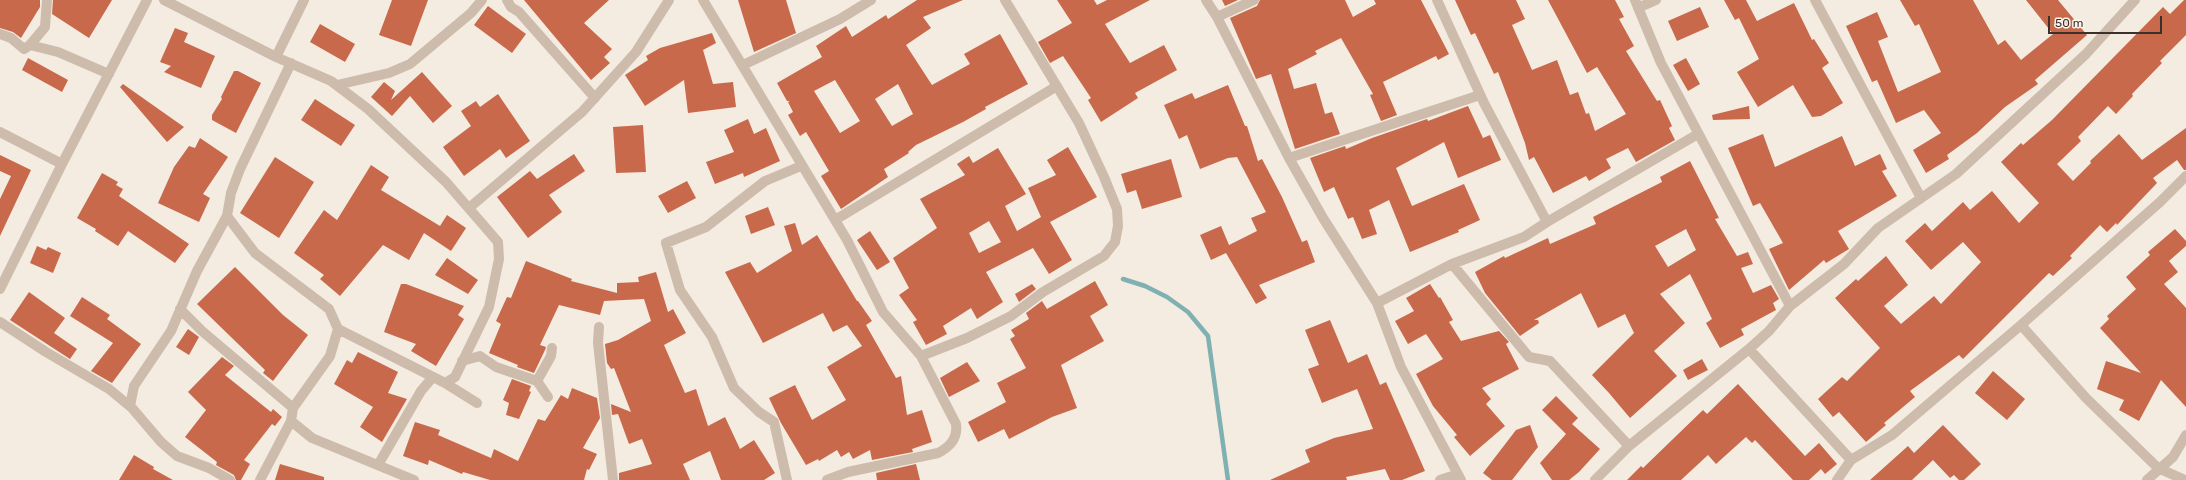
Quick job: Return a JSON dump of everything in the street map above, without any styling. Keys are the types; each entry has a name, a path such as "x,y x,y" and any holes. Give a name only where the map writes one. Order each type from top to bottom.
{"street":[{"path":"0,34 11,38 24,49 30,45 44,27 47,0"},
{"path":"0,287 147,0"},
{"path":"164,0 276,57 332,81 368,109 446,182 498,242 499,259 489,307 455,378 445,383"},
{"path":"276,57 304,0"},
{"path":"337,85 389,73 410,64 471,13 482,0"},
{"path":"507,0 511,7 519,12 595,98"},
{"path":"469,208 582,112 636,52 669,0"},
{"path":"703,0 743,65 801,166 806,171 835,220 883,312 921,356 956,424 955,436 952,443 947,449 938,453 848,472 827,480"},
{"path":"743,65 840,19 871,0"},
{"path":"921,356 966,338 1011,316 1043,292 1104,256 1115,242 1118,226 1117,208 1079,123 1005,0"},
{"path":"1206,0 1217,17 1289,158 1323,218 1377,303 1401,367 1459,477 1440,480"},
{"path":"1217,17 1254,0"},
{"path":"1437,0 1480,95 1547,222"},
{"path":"1656,0 1637,4 1661,63 1790,306"},
{"path":"1815,0 1921,198"},
{"path":"1595,480 1629,446 1749,349 1774,326 1790,306 1844,264 1878,228 1956,174 2086,54 2135,0"},
{"path":"30,45 58,52 109,74"},
{"path":"130,406 134,386 171,331 197,271 227,216 231,193 240,169 291,63"},
{"path":"835,220 1057,86"},
{"path":"1289,158 1480,95"},
{"path":"0,132 62,164"},
{"path":"1377,303 1452,264 1524,237 1698,134"},
{"path":"788,480 774,422 759,412 734,388 712,336 680,290 666,243 706,227 765,181 801,166"},
{"path":"1837,480 1851,460 1892,435 2021,325 2160,202 2186,176"},
{"path":"227,216 255,253 329,309 338,329 432,378 445,383 477,403"},
{"path":"1452,264 1529,357 1550,361 1629,446"},
{"path":"180,309 202,331 293,408"},
{"path":"0,322 116,395 130,406 161,442 176,456 209,468 230,480"},
{"path":"2021,325 2086,398 2158,468 2185,480"},
{"path":"599,327 598,343 612,480"},
{"path":"260,480 291,421 293,408 330,356 338,329"},
{"path":"537,380 551,356 552,348"},
{"path":"1749,349 1785,390 1851,460"},
{"path":"462,361 480,356 496,367 537,380 548,397"},
{"path":"378,465 421,392 432,378"},
{"path":"116,395 134,386"},
{"path":"291,421 312,438 378,465 404,478 414,480"},
{"path":"2147,480 2158,468 2173,457 2186,435"}],"building":[{"path":"0,0 40,0 40,7 21,38 13,32 0,28"},
{"path":"53,0 112,0 89,38 52,14"},
{"path":"392,0 428,0 411,46 379,35"},
{"path":"524,0 609,0 584,23 612,49 604,57 610,63 591,80"},
{"path":"738,0 786,0 796,33 754,52"},
{"path":"917,0 963,0 923,17 931,28 906,45 932,85 970,64 964,54 1000,34 1028,84 985,107 986,109 963,122 916,145 908,152 909,153 884,169 888,177 841,209 821,176 829,171 806,132 800,136 788,115 793,112 788,102 790,101 787,101 777,83 822,57 816,46 846,26 852,37 886,15 888,19","holes":["835,80 860,121 840,133 814,91","898,84 913,114 892,126 875,99"]},
{"path":"1057,0 1094,0 1097,5 1107,0 1150,0 1105,24 1130,63 1164,45 1177,70 1135,93 1138,98 1101,122 1088,100 1091,98 1063,56 1050,63 1038,42 1072,23"},
{"path":"1222,0 1238,0 1225,6"},
{"path":"1260,0 1345,0 1353,17 1376,4 1374,0 1421,0 1449,54 1438,60 1436,56 1383,82 1397,115 1381,121 1370,95 1373,94 1341,38 1315,51 1317,54 1288,69 1294,89 1316,83 1325,114 1332,112 1340,134 1295,149 1271,74 1256,79 1230,18 1257,6"},
{"path":"1455,0 1516,0 1525,19 1512,25 1532,70 1557,60 1570,95 1578,92 1586,114 1589,113 1595,131 1626,114 1597,67 1587,73 1548,0 1615,0 1624,17 1619,19 1634,46 1626,51 1657,101 1660,100 1672,126 1669,128 1675,140 1636,162 1628,148 1606,159 1611,168 1589,181 1586,176 1553,193 1534,157 1529,160 1525,143 1498,72 1494,74 1475,33 1471,35"},
{"path":"1724,0 1746,0 1757,21 1794,3 1812,40 1814,39 1829,63 1822,68 1843,103 1821,116 1812,117 1793,85 1758,107 1737,72 1759,59 1739,18 1735,20"},
{"path":"1900,0 1973,0 1998,45 2005,40 2021,60 2053,34 2026,0 2058,0 2087,35 2035,80 2038,84 2005,107 1977,133 1947,155 1949,159 1926,173 1913,150 1941,133 1924,110 1896,123 1877,80 1872,82 1846,26 1877,12 1888,37 1878,41 1898,92 1941,72 1919,24 1915,26"},
{"path":"2184,0 2186,0 2186,35 2160,61 2162,63 2132,94 2133,96 2116,114 2108,106 2078,137 2081,141 2057,164 2073,181 2091,163 2090,161 2119,134 2142,160 2186,128 2186,170 2184,170 2177,160 2153,178 2157,183 2117,225 2116,223 2107,232 2100,225 2070,256 2072,258 2053,276 2049,273 1963,359 1959,355 1910,391 1915,397 1884,423 1886,425 1866,442 1839,412 1833,417 1818,399 1842,377 1847,381 1880,348 1835,298 1856,279 1858,281 1886,256 1908,285 1884,306 1901,324 1934,296 1941,304 1981,262 1963,242 1931,270 1905,241 1925,223 1932,231 1963,202 1970,210 1992,191 2019,223 2039,203 2001,162 2021,143 2023,145 2052,120 2163,7 2170,14"},
{"path":"488,6 526,34 512,53 474,25"},
{"path":"1700,7 1709,27 1677,41 1668,21"},
{"path":"320,24 355,44 345,62 310,42"},
{"path":"175,28 188,33 184,42 215,56 201,88 164,72 171,66 160,62"},
{"path":"712,33 716,43 703,50 713,84 733,82 736,107 688,113 684,80 645,106 625,75 648,60 646,56 660,48"},
{"path":"28,58 68,80 62,92 22,70"},
{"path":"1686,58 1700,84 1688,91 1673,65"},
{"path":"234,71 238,71 261,83 236,133 212,120 212,115 222,99 221,97"},
{"path":"422,72 452,106 433,123 410,96 392,116 371,97 384,82 395,91 391,100"},
{"path":"123,84 184,127 167,142 120,87"},
{"path":"1228,85 1245,126 1247,126 1258,161 1262,159 1282,197 1302,242 1307,240 1315,262 1259,285 1267,298 1256,304 1226,253 1211,260 1200,235 1221,226 1229,245 1257,231 1251,218 1266,212 1237,157 1228,158 1200,169 1187,135 1179,139 1164,105 1192,93 1195,99"},
{"path":"498,94 530,141 506,158 500,149 464,176 443,147 471,126 461,111 476,101 480,107"},
{"path":"315,99 355,125 341,146 301,120"},
{"path":"1468,106 1483,138 1490,135 1501,160 1458,178 1444,142 1396,168 1412,206 1464,184 1480,220 1458,230 1459,232 1410,252 1389,200 1369,210 1377,234 1362,239 1353,217 1348,219 1334,187 1324,192 1310,158 1345,146 1346,149 1372,138 1427,119 1428,121"},
{"path":"1749,106 1750,119 1713,120 1712,115"},
{"path":"748,119 754,134 766,128 780,161 744,177 743,173 715,184 706,162 734,152 724,130"},
{"path":"643,125 646,172 616,173 613,127"},
{"path":"1763,134 1775,167 1842,136 1855,166 1880,154 1887,169 1882,171 1897,196 1838,231 1849,249 1826,263 1824,260 1789,290 1769,249 1783,243 1760,203 1753,206 1728,148"},
{"path":"200,138 228,157 203,194 210,198 199,222 158,203 174,167 189,146 195,148"},
{"path":"1068,147 1097,197 1050,222 1072,260 1049,274 1033,248 986,272 1003,302 977,319 971,308 943,326 947,334 926,345 913,322 917,320 899,295 909,288 893,258 937,228 920,199 965,175 957,164 969,156 973,163 998,148 1026,194 1005,206 1017,231 1041,217 1028,188 1056,175 1047,160","holes":["989,221 1001,242 979,253 969,233"]},
{"path":"574,154 585,171 549,195 562,212 528,238 497,197 530,171 537,179"},
{"path":"0,155 31,170 0,236 0,199 11,176 0,171"},
{"path":"275,157 314,182 279,238 240,213"},
{"path":"1171,159 1182,197 1142,209 1136,190 1127,193 1121,174"},
{"path":"1690,161 1719,218 1715,219 1737,256 1748,252 1753,264 1741,268 1753,293 1771,285 1779,299 1773,303 1776,310 1741,329 1744,335 1720,348 1706,323 1712,319 1690,274 1660,294 1685,323 1654,351 1677,376 1630,418 1592,375 1634,333 1625,314 1598,328 1581,293 1534,320 1538,320 1539,323 1520,336 1485,293 1475,272 1504,256 1505,258 1548,238 1550,244 1596,224 1593,217 1662,182 1660,177","holes":["1686,229 1696,250 1668,267 1655,246"]},
{"path":"371,165 389,177 381,190 440,226 447,215 466,228 451,251 424,233 409,260 383,245 340,296 320,279 324,275 294,253 324,210 337,220"},
{"path":"102,173 118,182 116,185 123,189 119,196 189,244 175,263 128,231 118,246 95,231 96,229 77,218"},
{"path":"687,181 696,198 668,213 658,196"},
{"path":"768,207 775,225 751,234 745,216"},
{"path":"795,223 802,245 817,235 857,301 872,321 866,325 896,378 901,376 907,415 922,410 932,442 912,449 913,452 872,460 870,450 853,459 849,452 841,457 837,450 819,461 818,459 806,465 781,423 769,398 795,385 812,420 846,400 827,367 862,346 847,325 833,332 823,313 763,343 725,272 750,262 757,273 792,251 784,226"},
{"path":"2175,229 2186,241 2186,246 2169,261 2178,272 2164,284 2186,308 2186,407 2161,380 2139,421 2119,410 2124,400 2097,389 2106,361 2141,373 2100,328 2109,319 2107,316 2136,289 2126,277 2150,255 2148,252"},
{"path":"870,231 890,262 877,270 857,240"},
{"path":"37,246 46,250 48,247 61,253 53,273 30,263"},
{"path":"447,258 478,280 468,294 435,275"},
{"path":"526,261 572,279 571,281 617,293 617,283 639,282 638,277 656,272 668,312 673,309 686,333 664,345 685,393 696,389 708,426 725,417 740,449 754,440 775,473 764,480 721,480 710,451 683,464 690,480 619,480 619,473 652,464 642,439 629,444 618,414 612,415 611,404 631,412 614,368 611,369 607,363 605,344 618,340 651,321 644,299 604,301 600,315 559,305 540,345 546,347 534,373 517,367 518,365 489,353 501,324 496,321 507,297 511,298"},
{"path":"235,267 283,315 308,335 273,381 263,373 265,370 197,304"},
{"path":"1095,281 1108,305 1090,316 1104,341 1061,365 1077,408 1052,417 1009,439 1004,429 978,442 968,422 1006,402 997,383 1026,368 1010,339 1015,336 1011,330 1029,319 1026,313 1042,301 1047,309"},
{"path":"401,284 406,284 464,306 458,315 464,319 436,366 411,351 416,344 384,332"},
{"path":"1032,284 1036,289 1019,302 1015,294"},
{"path":"1430,284 1439,298 1440,297 1453,320 1449,322 1461,341 1499,331 1509,342 1506,344 1519,369 1482,388 1491,399 1486,404 1505,426 1470,456 1454,437 1457,435 1433,406 1416,374 1443,359 1426,334 1408,344 1395,321 1414,311 1406,298"},
{"path":"29,292 65,318 54,333 77,349 70,359 10,320"},
{"path":"82,297 110,315 107,319 141,344 112,383 91,371 113,343 70,316"},
{"path":"1330,320 1348,363 1367,354 1380,385 1386,382 1425,471 1402,480 1390,480 1385,469 1346,477 1347,480 1270,480 1310,462 1305,450 1334,438 1373,429 1357,389 1322,403 1308,369 1319,365 1305,330"},
{"path":"188,329 199,337 189,355 176,347"},
{"path":"358,352 398,372 388,393 407,399 382,442 360,427 373,407 334,384 347,360 352,363"},
{"path":"222,357 234,366 225,375 271,412 273,409 282,417 275,426 272,424 244,460 250,464 241,480 236,480 234,475 216,465 217,462 185,437 206,410 188,392"},
{"path":"1702,359 1708,370 1688,380 1683,370"},
{"path":"967,362 980,381 949,397 940,378"},
{"path":"1993,371 2025,399 2007,420 1975,393"},
{"path":"512,379 531,386 529,391 531,392 519,419 506,415 509,403 503,400"},
{"path":"1738,384 1805,456 1819,443 1837,464 1825,474 1821,469 1809,480 1793,480 1755,440 1752,443 1746,437 1716,464 1708,455 1681,480 1627,480 1641,466 1643,468 1703,410 1707,414"},
{"path":"572,388 597,398 600,418 583,448 597,454 589,470 587,469 584,480 490,480 463,472 462,474 429,460 428,465 403,456 415,422 440,430 438,435 491,458 494,449 518,461 538,419 545,421 561,395 568,399"},
{"path":"1556,396 1578,418 1572,424 1600,449 1579,472 1569,480 1552,480 1540,463 1566,434 1542,410"},
{"path":"1530,425 1538,447 1512,480 1492,480 1483,473 1516,430"},
{"path":"1943,425 1981,464 1964,480 1959,480 1954,475 1950,478 1933,460 1912,480 1870,480 1908,446 1914,453"},
{"path":"134,455 154,467 153,469 173,480 119,480"},
{"path":"280,464 324,477 324,480 275,480"},
{"path":"916,464 920,480 877,480 876,473"}],"waterway":[{"path":"1123,279 1145,286 1167,297 1188,312 1208,336 1228,480"}]}
